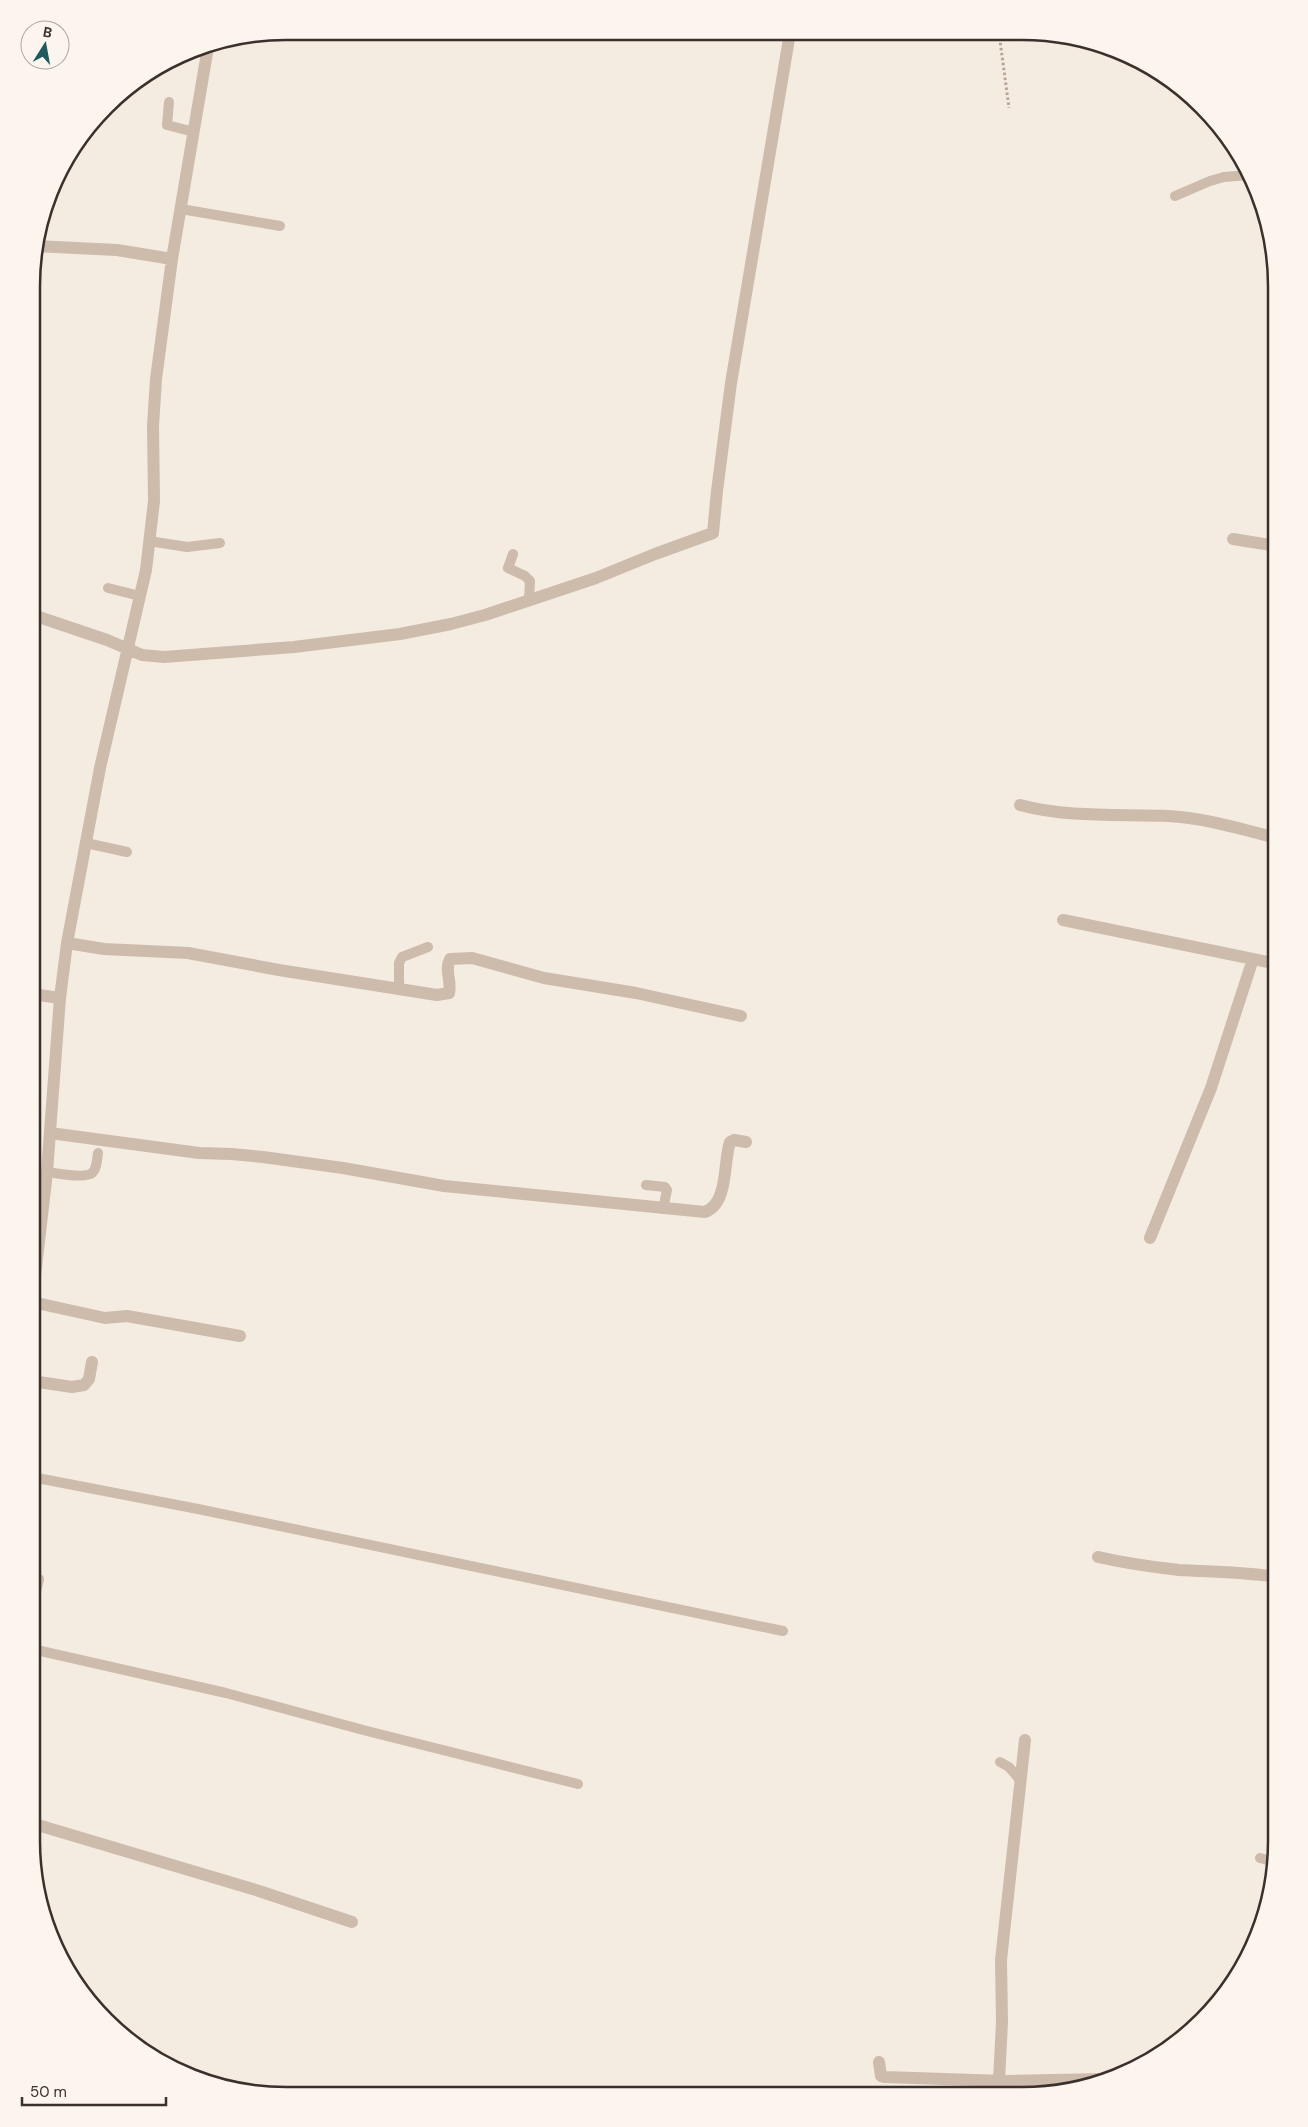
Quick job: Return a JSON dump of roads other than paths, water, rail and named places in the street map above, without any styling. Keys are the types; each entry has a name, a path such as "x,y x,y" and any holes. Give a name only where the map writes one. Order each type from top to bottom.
{"street":[{"path":"40,617 149,656 181,656 294,647 400,634 452,624 529,600 596,578 654,554 714,533 717,491 731,383 789,40"},
{"path":"40,1233 47,1172 60,998 67,943 100,768 146,570 154,501 153,426 156,379 172,259 207,53"},
{"path":"43,246 117,250 172,259"},
{"path":"1232,540 1268,545"},
{"path":"1020,805 1056,812 1094,815 1188,818 1232,825 1268,836"},
{"path":"1063,920 1268,962"},
{"path":"67,943 104,949 188,953 422,993 447,994 450,987 447,969 448,962 455,958 472,958 544,978 636,994 741,1016"},
{"path":"1150,1238 1210,1088 1253,959"},
{"path":"40,995 60,998"},
{"path":"50,1133 199,1153 226,1153 263,1157 343,1168 444,1186 705,1212 709,1211 721,1194 730,1142 734,1140 746,1142"},
{"path":"40,1304 105,1318 127,1316 240,1336"},
{"path":"40,1382 84,1385 89,1379 92,1362"},
{"path":"1098,1557 1131,1564 1268,1576"},
{"path":"999,2080 1002,1951 1025,1740"},
{"path":"40,1826 259,1891 352,1922"},
{"path":"879,2062 881,2076 884,2077 999,2080 1085,2079"}],"lane":[{"path":"169,102 167,125 194,132"},
{"path":"1176,196 1210,181 1224,177 1242,176"},
{"path":"180,209 280,226"},
{"path":"149,541 187,547 220,543"},
{"path":"512,554 508,568 525,576 530,581 529,600"},
{"path":"108,588 140,596"},
{"path":"86,843 127,852"},
{"path":"400,989 399,963 402,957 428,947"},
{"path":"47,1172 82,1176 91,1174 94,1171 98,1154"},
{"path":"646,1185 665,1187 667,1190 664,1208"},
{"path":"40,1479 198,1509 783,1631"},
{"path":"40,1650 226,1693 578,1784"},
{"path":"1000,1762 1009,1767 1021,1781"},
{"path":"1260,1858 1267,1860"}]}
